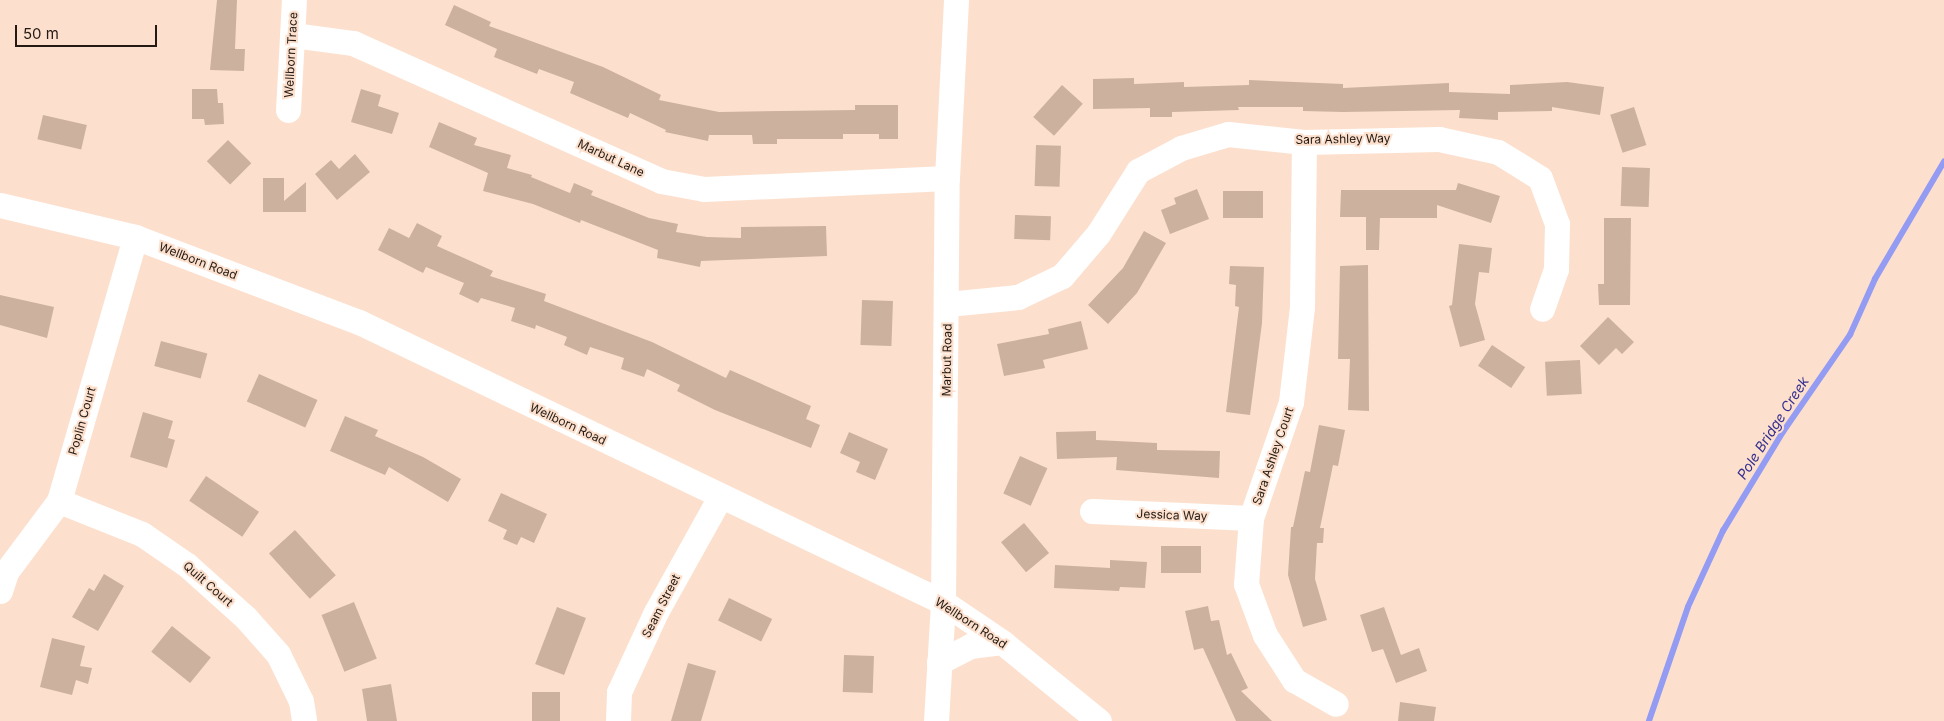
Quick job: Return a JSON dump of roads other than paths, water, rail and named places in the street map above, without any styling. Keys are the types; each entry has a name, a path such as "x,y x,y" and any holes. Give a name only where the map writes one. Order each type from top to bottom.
{"street":[{"name":"Wellborn Trace","path":"288,110 294,0"},
{"name":"Marbut Road","path":"936,721 942,602 948,304 947,178 956,0"},
{"name":"Marbut Lane","path":"293,35 352,43 660,181 704,190 947,178"},
{"name":"Sara Ashley Way","path":"948,304 1018,297 1062,276 1098,234 1138,171 1181,148 1228,134 1304,142 1439,139 1498,152 1540,178 1557,224 1558,250 1556,269 1542,309"},
{"name":"Sara Ashley Court","path":"1304,142 1302,306 1291,402 1251,518 1246,584 1265,635 1294,680 1336,704"},
{"name":"Wellborn Road","path":"0,205 135,237 359,322 942,602 1002,642 1099,721"},
{"name":"Poplin Court","path":"0,591 6,572 59,501 135,237"},
{"name":"Seam Street","path":"618,721 620,692 656,612 720,496"},
{"name":"Quilt Court","path":"59,501 142,534 187,565 246,618 278,654 301,701 304,721"},
{"name":"Jessica Way","path":"1092,511 1251,518"},
{"path":"939,662 970,646 1002,642"}],"waterway":[{"name":"Pole Bridge Creek","path":"1649,721 1688,607 1723,531 1783,432 1850,335 1875,279 1944,162"}]}
